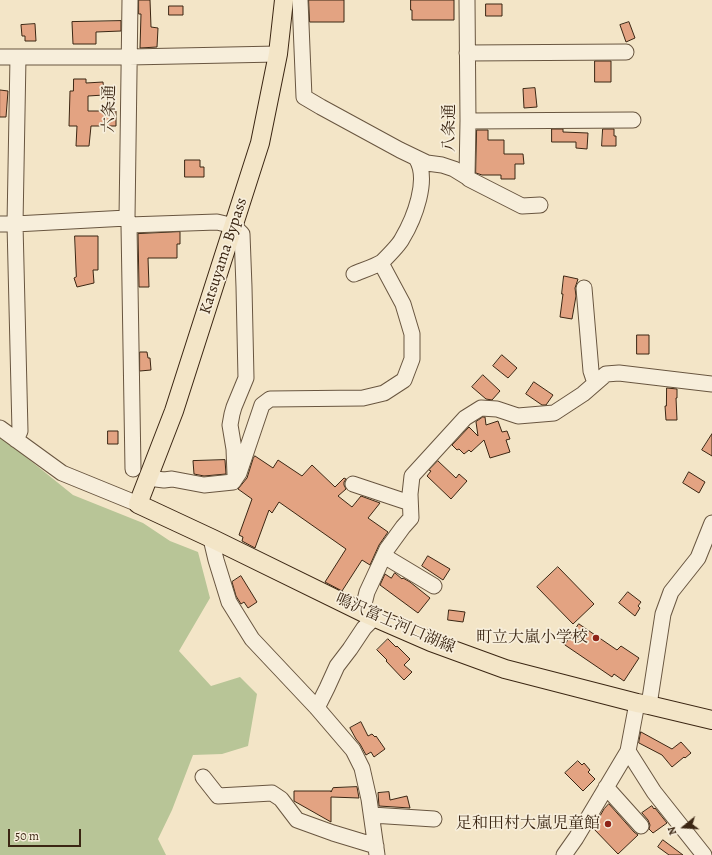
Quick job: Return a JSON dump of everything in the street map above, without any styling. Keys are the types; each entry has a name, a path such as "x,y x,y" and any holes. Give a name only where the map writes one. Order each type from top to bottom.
{"main road":[{"name":"Katsuyama Bypass","path":"138,504 141,473 174,411 260,143 278,54 284,0"},
{"name":"鳴沢富士河口湖線","path":"138,504 368,615 431,642 505,669 712,720"}],"street":[{"name":"六条通","path":"130,0 128,222 141,473"},
{"path":"300,0 304,97 416,158 427,163 442,165 454,169 469,179 522,206 540,205"},
{"name":"八条通","path":"467,0 467,177"},
{"path":"467,53 626,52"},
{"path":"0,57 278,54"},
{"path":"16,440 20,431 15,224 18,57"},
{"path":"468,121 633,120"},
{"path":"354,274 381,263 402,240 420,198 421,172 420,164 416,158"},
{"path":"0,224 217,222 234,226 242,234 246,378 234,407 230,425 234,449 235,479"},
{"path":"141,473 164,480 172,479 204,485 233,482 239,473 262,405 270,399 363,398 384,393 404,380 412,359 412,334 403,304 381,263"},
{"path":"584,288 591,371 595,383"},
{"path":"318,708 337,666 364,628 368,615 367,592 387,549 411,518 410,494 412,476 465,418 481,408 497,409 518,416 554,412 583,394 606,374 619,373 712,384"},
{"path":"0,428 62,473 138,504"},
{"path":"354,484 410,502"},
{"path":"564,855 576,838 628,751 643,704 663,614 671,592 698,558 712,523"},
{"path":"203,777 218,796 272,793 281,799 297,820 376,850 372,815 362,768 353,750 318,708 252,639 229,602 216,560 212,543 213,539"},
{"path":"384,556 434,586"},
{"path":"628,751 654,792 704,855"},
{"path":"606,787 641,826"},
{"path":"372,815 434,819"}],"green space":[{"path":"0,436 73,495 143,523 170,541 198,552 210,598 179,651 211,686 240,677 257,694 248,746 222,754 193,755 172,810 158,839 166,855 0,855"}],"building":[{"path":"139,0 150,0 151,27 158,28 157,47 140,48 141,14 139,14"},
{"path":"309,0 344,0 344,22 310,22"},
{"path":"411,0 454,0 454,20 412,20"},
{"path":"486,4 502,4 502,16 486,16"},
{"path":"169,6 183,6 183,15 169,15"},
{"path":"121,21 121,31 96,32 96,44 73,44 72,22"},
{"path":"629,22 635,38 626,42 620,25"},
{"path":"35,24 36,41 25,41 25,36 22,36 21,25"},
{"path":"595,61 611,61 611,82 595,82"},
{"path":"74,79 86,79 86,83 103,82 104,95 88,96 88,111 116,111 116,126 91,126 89,146 76,146 77,126 69,126 70,91 73,91"},
{"path":"535,88 537,107 524,108 523,89"},
{"path":"0,90 8,91 6,117 0,117"},
{"path":"552,129 563,129 563,132 588,133 587,149 576,148 576,142 552,142"},
{"path":"603,129 614,129 616,146 602,146"},
{"path":"477,130 488,130 488,140 504,140 504,154 523,154 524,164 515,164 515,179 501,179 501,175 482,175 476,173"},
{"path":"185,160 200,160 200,167 204,167 204,177 185,177"},
{"path":"180,232 180,244 177,244 177,258 148,258 149,287 139,287 138,234"},
{"path":"75,236 98,236 98,270 93,270 94,283 77,287 74,278 76,277"},
{"path":"564,276 578,279 575,288 576,296 572,319 560,317"},
{"path":"637,335 649,335 649,354 637,354"},
{"path":"140,352 147,352 148,358 150,358 151,370 140,371"},
{"path":"502,355 517,368 508,378 493,366"},
{"path":"483,375 500,391 492,400 486,399 472,387"},
{"path":"534,382 553,395 546,405 542,405 526,394"},
{"path":"667,388 677,389 677,420 666,420 665,406"},
{"path":"485,417 486,425 498,421 502,432 507,431 510,439 506,440 510,452 490,458 484,440 471,452 469,450 464,454 452,445 469,427 478,436 476,422"},
{"path":"108,431 118,431 118,444 108,444"},
{"path":"712,434 712,456 702,450"},
{"path":"255,456 273,468 278,460 302,476 312,465 335,487 344,478 346,479 344,485 346,489 338,496 352,507 361,496 380,503 368,518 388,532 379,545 370,565 362,560 342,591 325,582 346,549 279,502 272,513 269,510 255,548 242,541 243,537 239,535 252,499 238,489 247,478"},
{"path":"225,460 226,474 204,476 194,474 193,461"},
{"path":"438,461 456,478 459,474 467,481 451,499 427,476 431,471 429,470"},
{"path":"689,472 705,482 699,493 683,483"},
{"path":"428,556 450,569 443,580 422,566"},
{"path":"558,567 594,604 573,624 537,587"},
{"path":"395,573 402,579 403,578 410,582 430,598 418,613 380,585 385,574 391,578"},
{"path":"241,576 257,602 248,608 244,602 241,604 236,596 232,582"},
{"path":"628,592 641,602 638,606 640,608 635,616 619,603"},
{"path":"449,610 465,612 463,622 448,620"},
{"path":"579,624 617,650 621,646 639,658 624,681 614,674 612,677 565,645"},
{"path":"388,639 410,659 404,665 412,672 404,680 377,650"},
{"path":"361,722 368,736 372,734 375,737 376,736 385,749 374,757 371,752 366,755 350,728"},
{"path":"641,732 672,749 681,742 691,753 672,767 662,755 639,743"},
{"path":"578,761 582,765 584,763 590,770 588,772 595,779 583,791 565,773"},
{"path":"357,787 359,798 331,797 331,822 294,801 294,791 331,792 333,788"},
{"path":"389,792 390,800 407,796 410,808 379,806 378,793"},
{"path":"609,804 638,835 618,854 593,828 604,809"},
{"path":"652,806 667,823 653,833 649,829 650,825 648,820 642,813"},
{"path":"663,840 683,855 669,855 658,847"}],"place":[{"name":"町立大嵐小学校","path":"596,638"},
{"name":"足和田村大嵐児童館","path":"608,824"}]}
